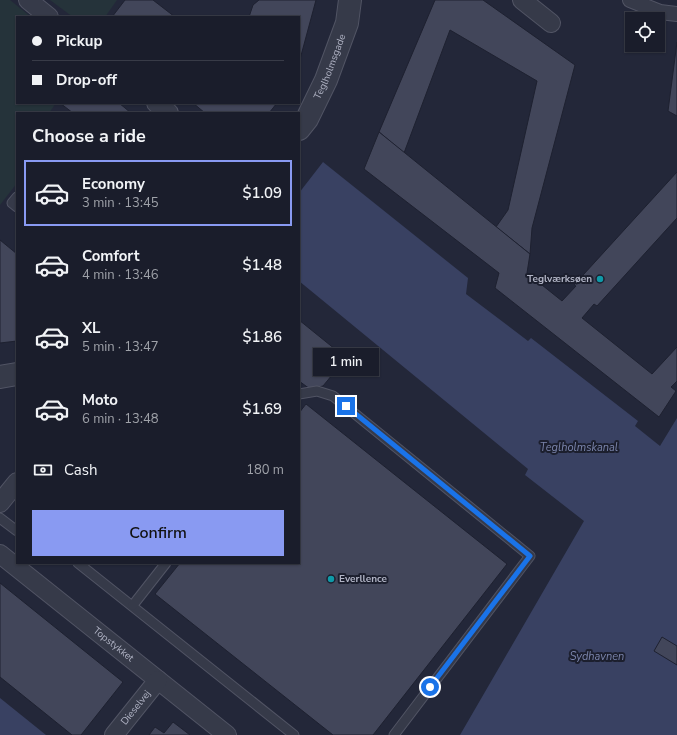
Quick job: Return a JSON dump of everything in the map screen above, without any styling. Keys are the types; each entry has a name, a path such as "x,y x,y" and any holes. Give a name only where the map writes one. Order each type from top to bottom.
{"street":[{"path":"28,0 48,16"},
{"name":"Teglholmsgade","path":"300,128 307,119 326,80 347,23 350,0"},
{"path":"522,0 551,23"},
{"path":"630,0 660,12 677,14"},
{"path":"157,104 168,112"},
{"path":"0,377 16,374"},
{"path":"0,504 16,483"},
{"name":"Topstykket","path":"0,554 227,735"},
{"name":"Dieselvej","path":"114,735 158,680"}],"lane":[{"path":"16,198 12,203 16,206"},
{"path":"300,394 317,391 333,396 530,556 394,735"},
{"path":"0,518 16,530"},
{"path":"79,564 294,735"},
{"path":"132,605 165,564"}],"shaded area":[{"path":"0,0 10,0 30,16 16,16 16,104 55,104 50,112 16,112 16,184 0,205"},
{"path":"50,0 117,0 106,16 72,16"}],"water":[{"name":"Sydhavnen","path":"323,162 468,278 466,294 528,341 531,338 638,421 635,426 660,446 677,418 677,735 460,735 584,521 525,475 528,469 300,282 300,192"},
{"path":"0,698 46,735 0,735"}],"building":[{"path":"125,0 153,0 174,16 113,16"},
{"path":"259,0 316,0 300,59 300,16 249,16 253,5"},
{"path":"435,0 483,0 575,65 532,228 530,254 496,227 508,210 537,81 450,30 404,153 379,132"},
{"path":"677,42 677,116 668,111"},
{"path":"61,104 120,104 130,112 72,112"},
{"path":"194,104 276,104 270,112 204,112"},
{"name":"Teglværksøen","path":"379,132 530,254 527,273 562,301 576,286 574,285 677,172 677,218 597,306 594,304 582,318 652,374 677,347 677,381 671,387 676,391 659,417 495,288 499,273 364,169"},
{"path":"0,240 16,253 16,341 0,343"},
{"path":"300,321 346,358 323,386 310,389 300,382"},
{"name":"Everllence","path":"306,404 507,564 373,735 333,735 155,594 179,564 300,564 300,412"},
{"path":"0,583 123,682 81,735 72,735 0,677"},
{"path":"662,637 677,646 677,665 654,651"},
{"path":"173,722 190,735 149,735 155,727 164,733"}],"place":[{"name":"Teglværksøen","path":"600,279"},
{"name":"Everllence","path":"331,579"}],"route":[{"path":"346,406 530,556 430,687"}],"water label":[{"name":"Teglholmskanal","path":"579,447"}]}
